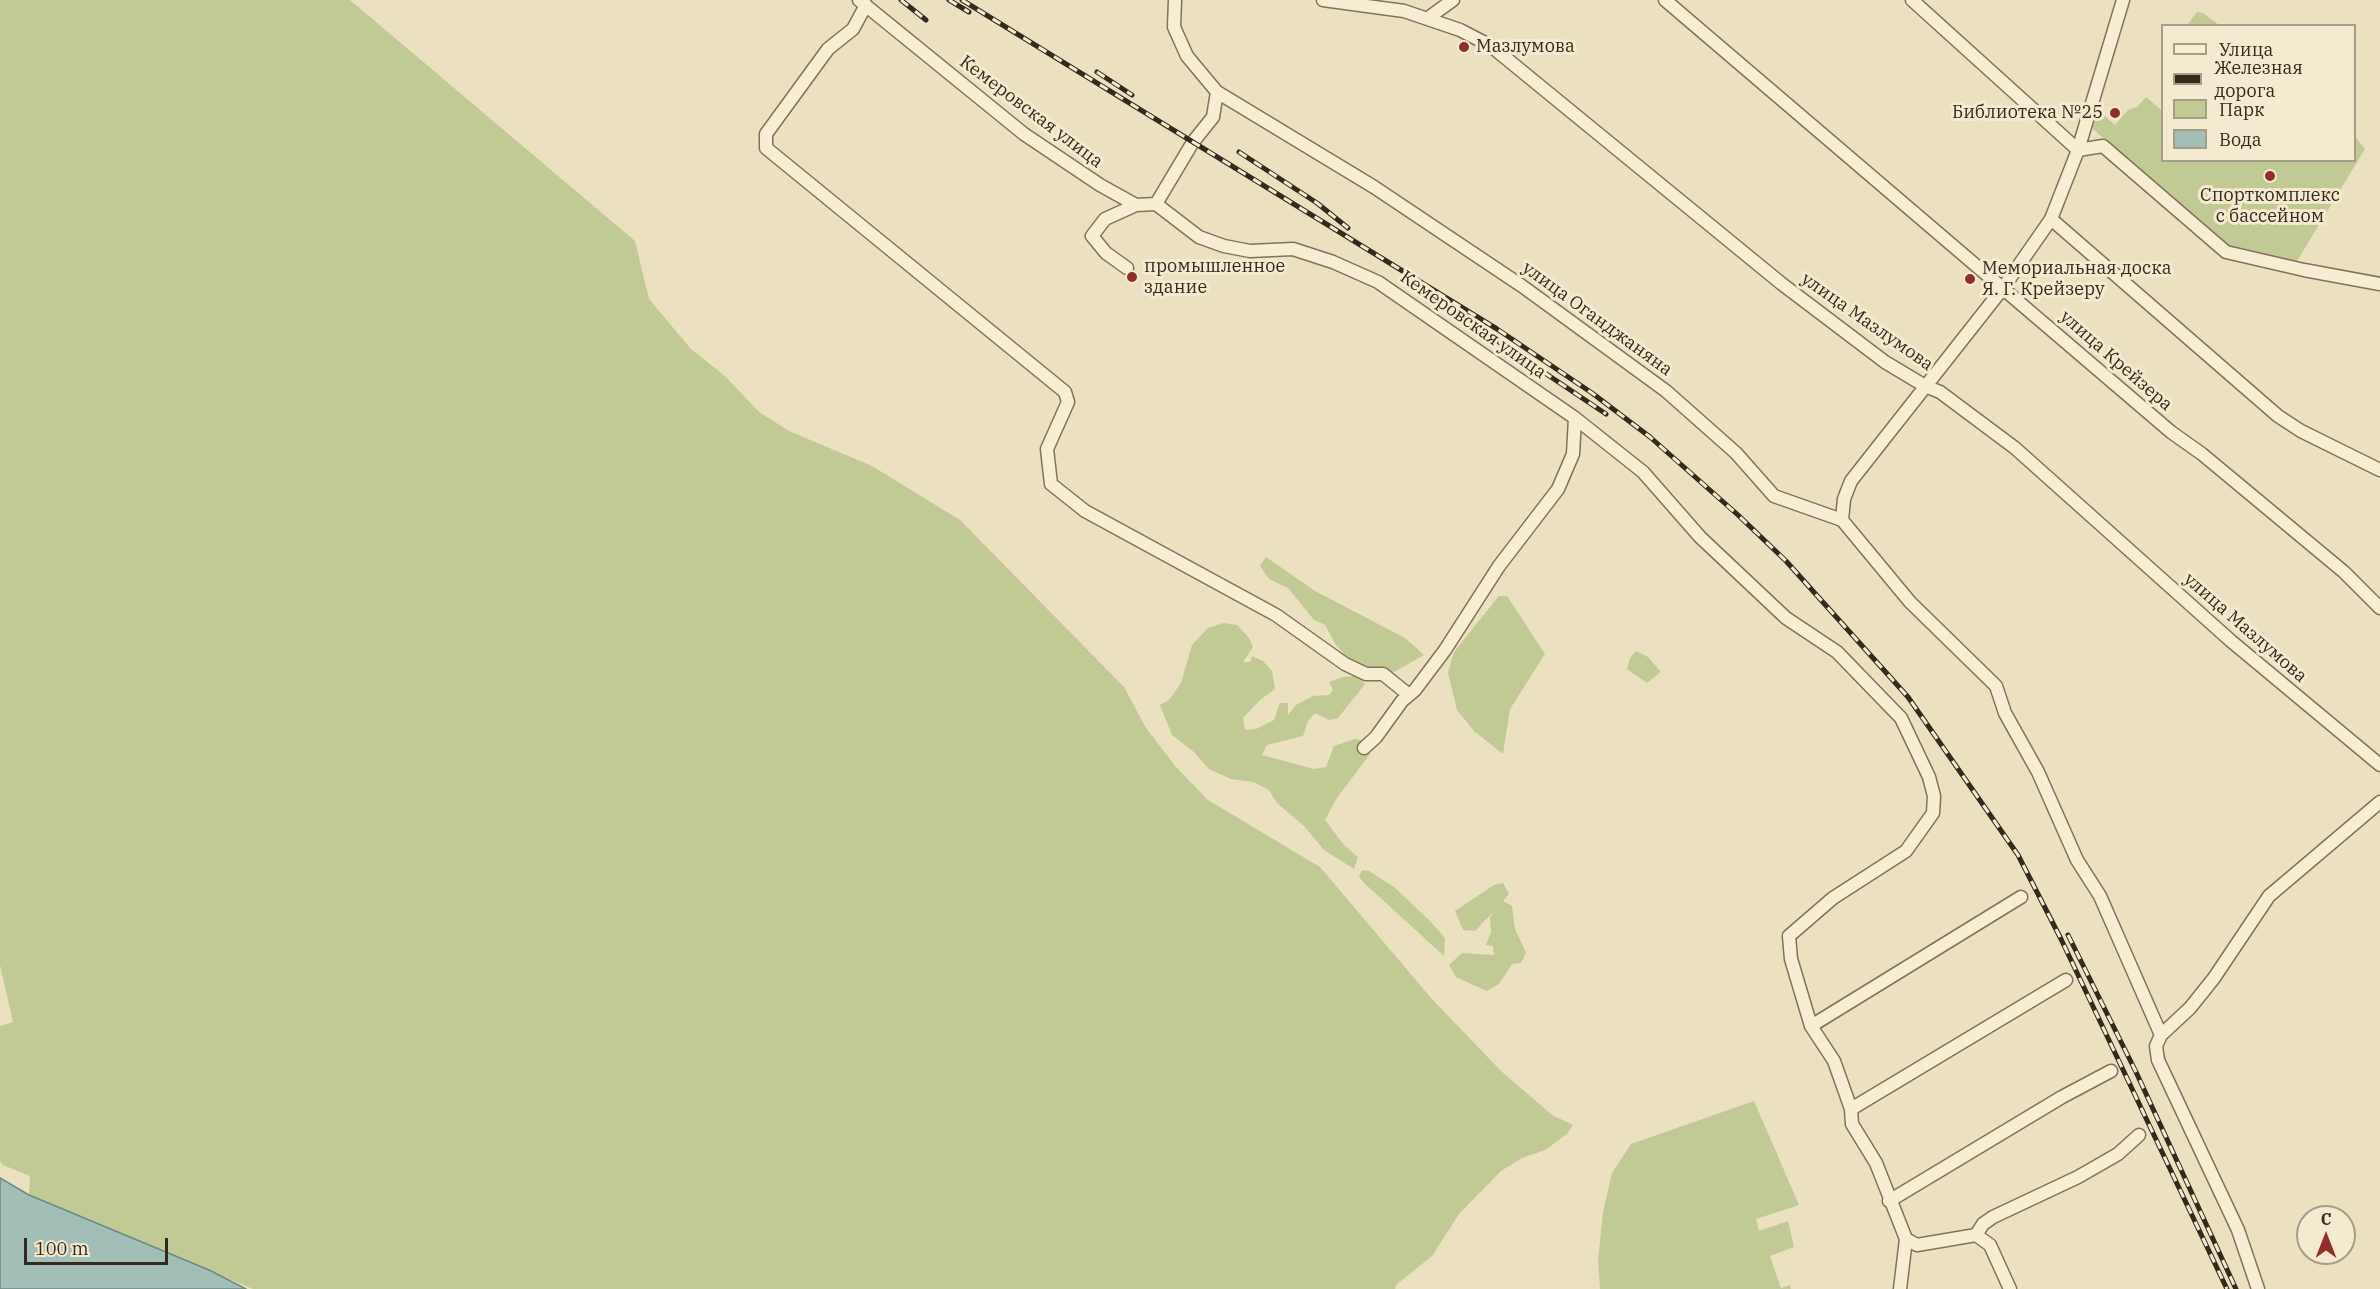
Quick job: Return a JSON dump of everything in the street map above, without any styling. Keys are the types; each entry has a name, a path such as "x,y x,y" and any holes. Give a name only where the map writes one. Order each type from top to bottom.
{"street":[{"name":"улица Оганджаняна","path":"1175,0 1174,27 1187,56 1217,92 1374,187 1522,286 1666,392 1736,453 1774,496 1842,520"},
{"name":"улица Мазлумова","path":"1323,0 1404,5 1491,46 1782,284 1885,362 1954,401 2015,448 2225,637 2380,765"},
{"path":"1428,18 1453,0"},
{"name":"улица Крейзера","path":"1665,0 2171,432 2202,454 2344,572 2380,608"},
{"path":"1912,0 2078,150"},
{"path":"2123,0 2078,150 2051,219 2003,288 1851,481 1844,499 1842,520 1910,602 1996,686 2006,713 2038,772 2077,860 2100,896 2161,1035"},
{"name":"Кемеровская улица","path":"1136,205 1100,185 1024,134 862,3 853,29 828,49 766,134 766,148 1065,392 1068,402 1047,449 1052,484 1085,511 1276,615 1345,664 1366,674 1383,674 1409,695"},
{"path":"1128,268 1106,253 1092,236 1105,219 1136,205 1156,204 1193,142 1213,117 1217,92"},
{"path":"2078,150 2103,146 2226,252 2380,284"},
{"name":"Кемеровская улица","path":"1156,204 1199,237 1224,246 1250,251 1293,249 1333,262 1378,282 1575,418 1643,472 1700,537 1786,618 1837,652 1901,718 1929,777 1934,796 1933,813 1906,850 1833,898 1789,936 1791,959 1811,1026"},
{"path":"2051,219 2278,416 2301,431 2380,470"},
{"path":"1364,748 1445,650 1500,566 1557,489 1573,454 1575,418"},
{"path":"2258,1289 2238,1230 2158,1060 2156,1046 2161,1035 2190,1008 2214,978 2269,896 2380,802"},
{"path":"1900,1289 1906,1239 1889,1202 1876,1163 1852,1124 1851,1109 1834,1061 1811,1026 2020,897"},
{"path":"1851,1109 2066,980"},
{"path":"1889,1202 2062,1097 2111,1071"},
{"path":"1976,1235 1983,1224 1993,1217 2078,1177 2118,1154 2139,1135"},
{"path":"1906,1239 1917,1245 1976,1235 1990,1245 2010,1289"}],"green space":[{"path":"0,0 350,0 635,241 649,299 691,349 725,376 759,412 789,431 872,466 960,520 1124,687 1146,728 1176,767 1208,800 1320,867 1431,998 1501,1071 1552,1115 1573,1125 1567,1134 1545,1150 1522,1158 1501,1171 1459,1214 1432,1256 1396,1285 1395,1289 253,1289 29,1195 30,1176 3,1165 0,1161 0,1026 13,1022 0,965"},
{"path":"2197,12 2203,13 2218,24 2188,24"},
{"path":"2146,97 2161,110 2161,162 2356,162 2356,137 2365,149 2297,261 2224,247 2092,128 2099,111 2115,125 2128,110 2137,107"},
{"path":"1266,557 1315,591 1405,638 1424,655 1394,672 1355,666 1336,645 1325,625 1314,620 1288,588 1269,579 1260,566"},
{"path":"1499,596 1507,596 1545,654 1510,709 1503,754 1475,732 1457,710 1448,673 1454,652"},
{"path":"1224,623 1237,625 1249,638 1253,647 1243,662 1250,662 1252,656 1263,661 1272,671 1275,689 1260,700 1243,718 1245,730 1256,729 1274,720 1280,703 1288,703 1288,715 1296,705 1313,696 1329,695 1333,690 1329,682 1343,677 1359,676 1365,684 1338,718 1329,720 1315,713 1308,721 1303,736 1267,745 1262,755 1314,769 1326,767 1334,746 1355,739 1370,742 1370,754 1337,798 1325,820 1344,845 1358,857 1354,869 1324,850 1305,827 1277,803 1269,790 1253,782 1231,779 1209,769 1194,752 1172,735 1160,705 1169,700 1181,683 1192,645 1208,628"},
{"path":"1636,651 1648,657 1661,672 1647,683 1627,669 1630,658"},
{"path":"1362,870 1369,871 1394,887 1430,921 1445,938 1444,956 1363,882 1359,876"},
{"path":"1503,883 1509,894 1503,901 1512,906 1515,929 1526,953 1521,963 1512,964 1499,984 1487,991 1456,977 1449,965 1462,953 1494,955 1493,946 1486,945 1491,932 1490,918 1494,911 1475,931 1463,930 1455,911 1494,885"},
{"path":"1754,1101 1799,1205 1756,1219 1759,1231 1788,1221 1794,1247 1770,1256 1781,1288 1790,1285 1791,1289 1600,1289 1598,1262 1603,1212 1612,1173 1631,1144"}],"water":[{"path":"0,1178 29,1195 209,1270 246,1289 0,1289"}],"railway":[{"path":"901,0 926,20"},
{"path":"949,0 969,12"},
{"path":"962,0 1497,329 1592,393 1650,437 1786,561 1908,697 2018,855 2061,939 2227,1289"},
{"path":"1097,72 1132,95"},
{"path":"1239,152 1317,203 1348,228"},
{"path":"1469,322 1606,414"},
{"path":"2068,935 2136,1072 2236,1289"}],"place":[{"name":"Мазлумова","path":"1464,47"},
{"name":"Библиотека №25","path":"2115,113"},
{"name":"Спорткомплекс с бассейном","path":"2270,176"},
{"name":"промышленное здание","path":"1132,277"},
{"name":"Мемориальная доска Я. Г. Крейзеру","path":"1970,279"}]}
